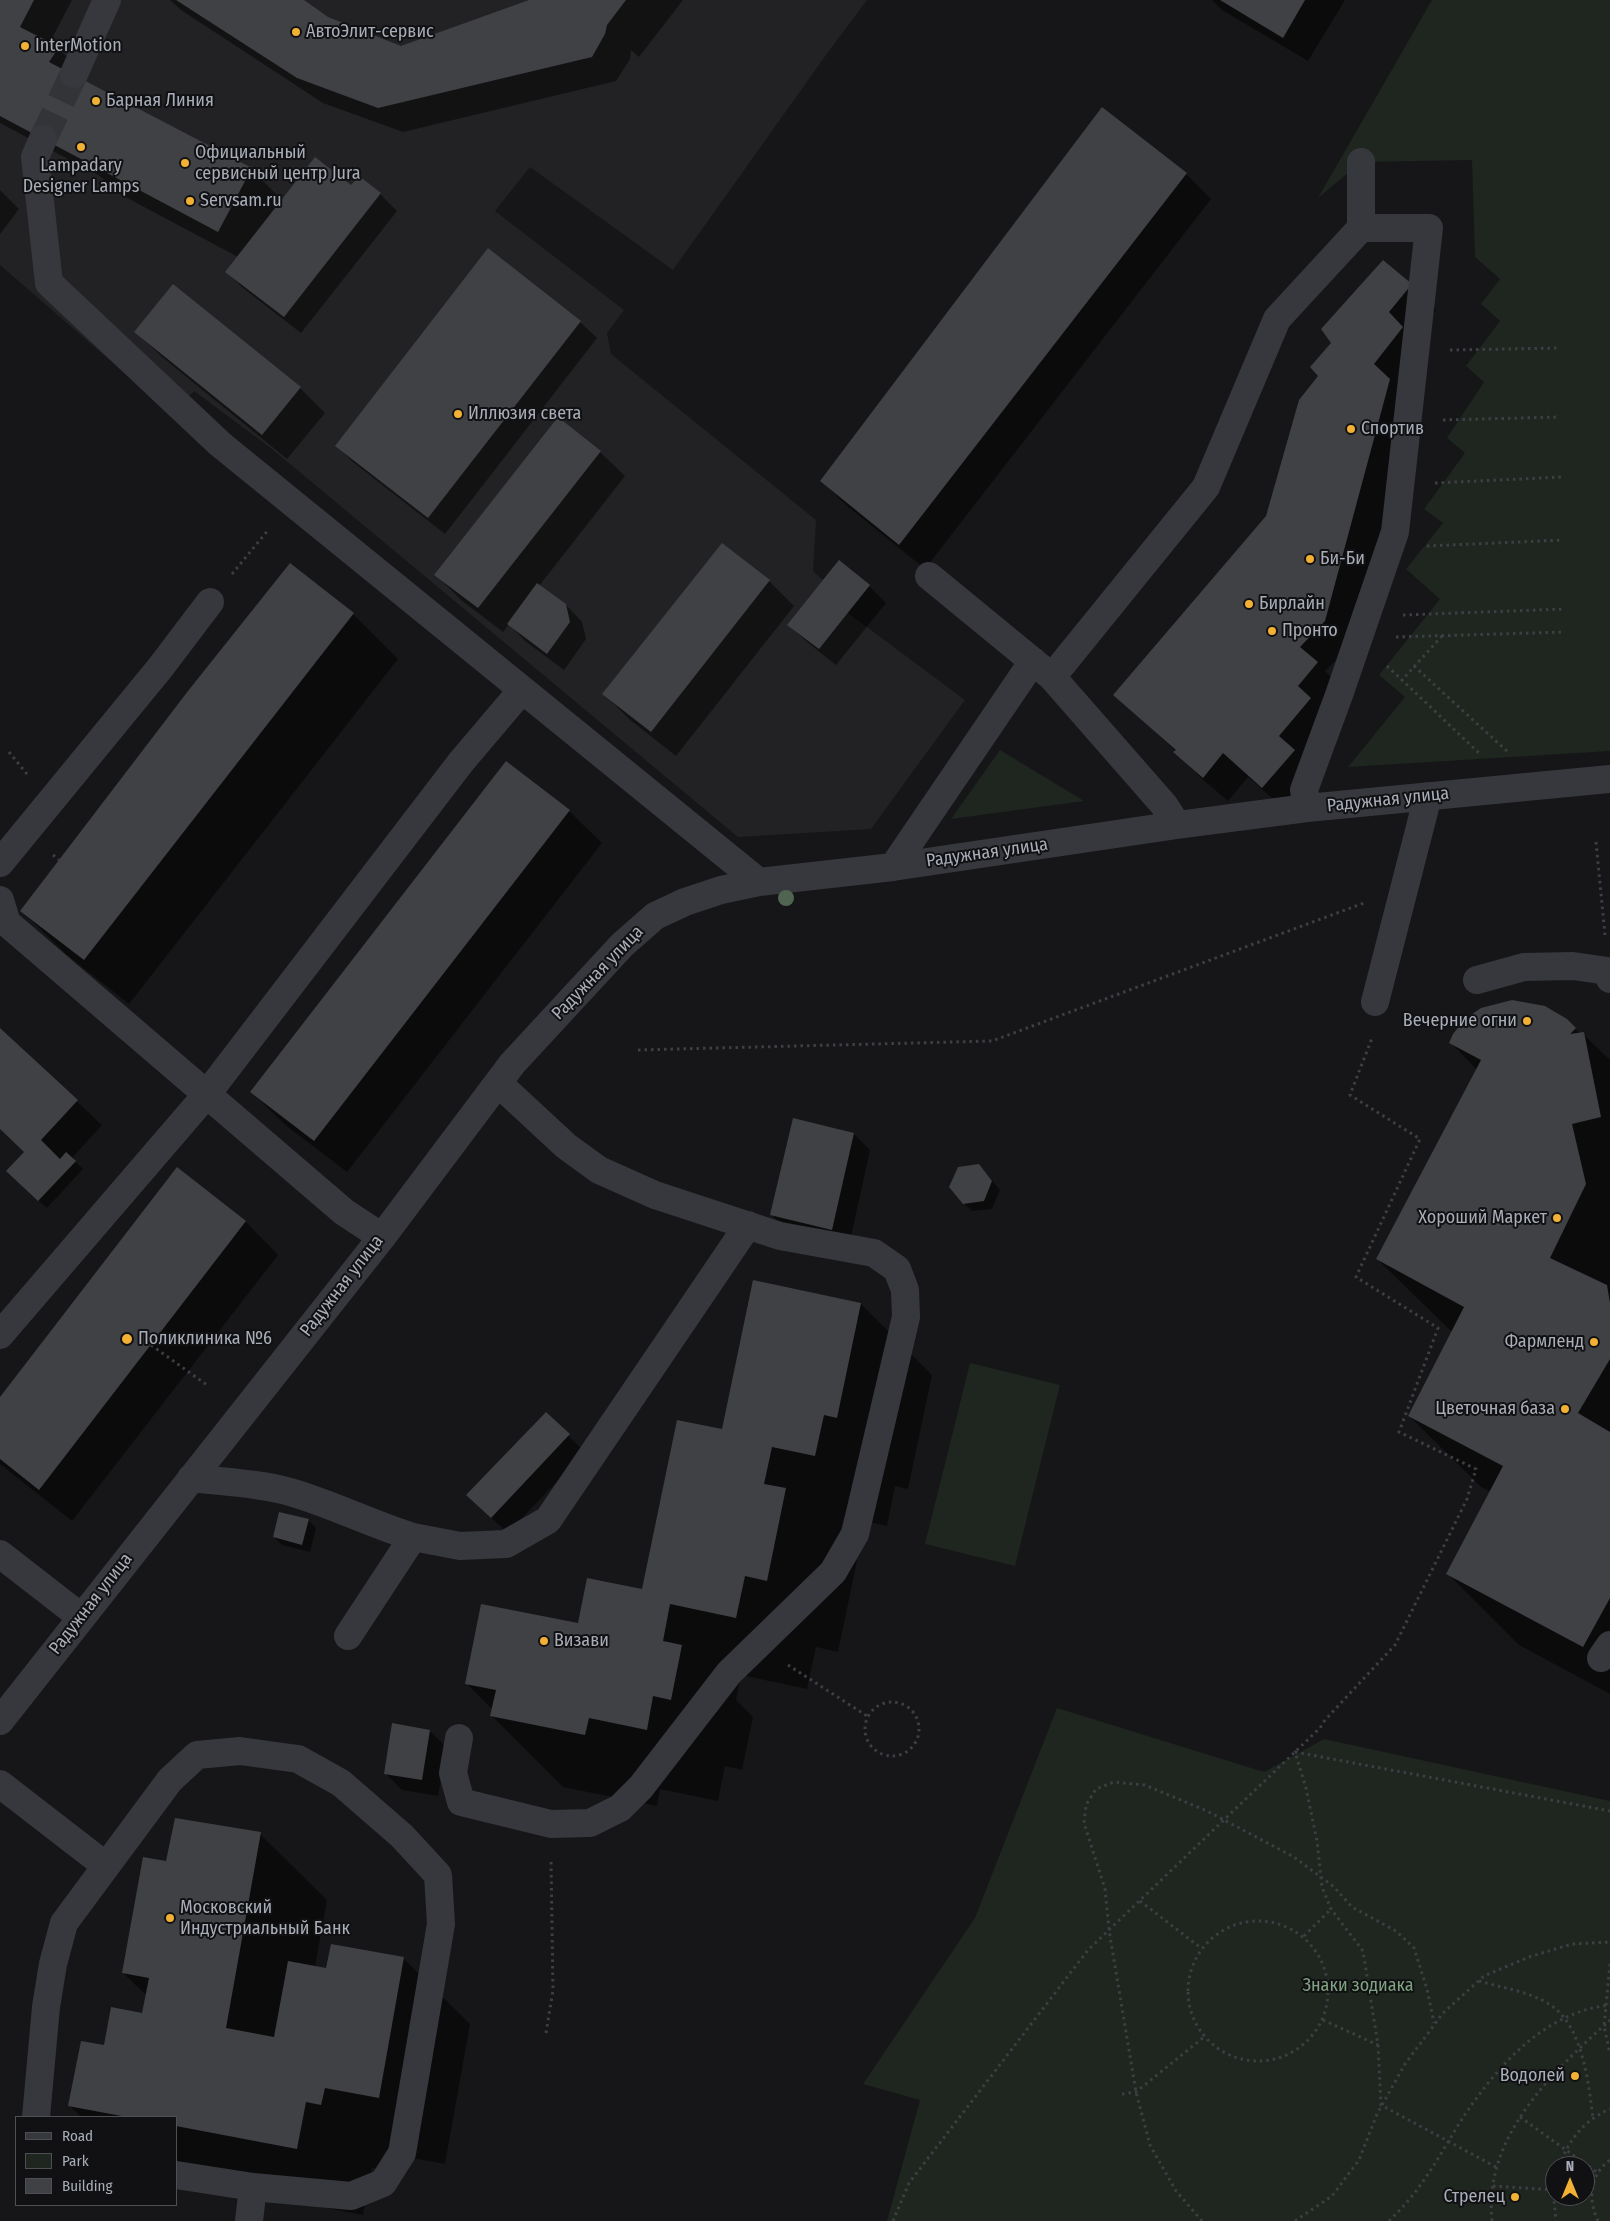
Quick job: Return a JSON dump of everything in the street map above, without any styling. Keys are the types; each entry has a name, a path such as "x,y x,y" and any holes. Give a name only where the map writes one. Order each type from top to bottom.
{"street":[{"path":"74,74 107,0"},
{"path":"43,139 35,157 50,283 220,444 759,882"},
{"path":"893,867 1043,669 1206,487 1277,319 1361,228 1361,162"},
{"path":"1307,808 1304,790 1339,695 1394,532 1430,228 1361,228"},
{"path":"929,576 1043,669 1164,805 1177,825"},
{"path":"0,863 160,668 210,602"},
{"path":"0,1335 206,1094 461,762 522,690"},
{"name":"Радужная улица","path":"0,1721 382,1237 512,1064 622,945 655,916 685,902 721,890 759,882 893,867 1177,825 1307,808 1610,779"},
{"path":"1375,1002 1428,796"},
{"path":"0,900 7,923 344,1212 382,1237"},
{"path":"1477,980 1524,967 1573,966 1609,975"},
{"path":"459,1738 453,1773 461,1802 550,1824 590,1823 620,1808 641,1787 729,1673 833,1572 855,1534 906,1317 905,1290 896,1269 874,1254 780,1236 655,1195 598,1170 566,1146 498,1083"},
{"path":"191,1478 274,1488 291,1492 413,1537 460,1546 506,1544 548,1520 748,1226"},
{"path":"348,1636 413,1537"},
{"path":"0,1554 81,1617"},
{"path":"36,2116 52,1964 64,1923 170,1780 197,1755 240,1751 298,1759 341,1783 402,1836 438,1875 441,1924 402,2153 383,2183 351,2196 253,2187 178,2175"},
{"path":"0,1784 106,1866"},
{"path":"249,2221 253,2187"}],"path":[{"path":"1415,351 1560,348"},
{"path":"1407,421 1560,417"},
{"path":"1400,484 1562,477"},
{"path":"210,602 291,502"},
{"path":"1389,548 1564,540"},
{"path":"1362,627 1565,609"},
{"path":"1362,627 1442,636 1565,632"},
{"path":"1442,636 1402,680 1486,761"},
{"path":"1414,666 1515,759"},
{"path":"1596,842 1609,975"},
{"path":"638,1050 992,1041 1404,888"},
{"path":"893,2221 909,2183 1088,1950 1320,1728 1325,1720 1395,1645 1467,1499 1476,1469 1399,1432 1438,1328 1356,1277 1420,1139 1350,1095 1374,1033"},
{"path":"151,1345 207,1384"},
{"path":"757,1645 867,1716"},
{"path":"889,1701 906,1705 918,1720 918,1738 914,1745 899,1755 890,1757 882,1754 874,1750 865,1734 867,1716 873,1709 889,1701"},
{"path":"1295,1752 1610,1811"},
{"path":"1295,1752 1306,1788 1317,1841 1322,1887 1331,1909 1363,1951 1378,2045 1382,2106"},
{"path":"1202,2221 1176,2191 1150,2145 1136,2092 1109,1930 1105,1889 1084,1823 1086,1805 1096,1789 1114,1782 1145,1785 1207,1811 1294,1857 1334,1887 1352,1908 1396,1931 1414,1948 1427,1989 1434,2023"},
{"path":"546,2033 553,1990 550,1824"},
{"path":"1140,1901 1201,1948"},
{"path":"1304,1936 1331,1909"},
{"path":"1261,1920 1284,1924 1304,1936 1318,1954 1327,1975 1328,1998 1323,2020 1310,2039 1291,2054 1268,2061 1244,2060 1222,2052 1204,2036 1191,2016 1187,1993 1190,1970 1201,1948 1218,1932 1239,1922 1261,1920"},
{"path":"1295,2221 1332,2196 1359,2160 1382,2106 1405,2064 1442,2013 1484,1976 1529,1957 1572,1944 1610,1942"},
{"path":"1610,1964 1604,2026 1610,2054"},
{"path":"1479,1981 1524,1994 1553,2006 1569,2024 1579,2048 1590,2090 1593,2119"},
{"path":"1389,2221 1412,2196 1468,2110 1524,2043 1563,2018 1610,2005"},
{"path":"1323,2020 1378,2045"},
{"path":"1492,2221 1493,2186 1496,2167 1500,2154 1520,2117 1545,2084 1579,2048 1610,2020"},
{"path":"1122,2094 1136,2092 1204,2036"},
{"path":"1382,2106 1496,2167"},
{"path":"1563,2156 1579,2130 1610,2109"},
{"path":"1520,2117 1598,2173"},
{"path":"1595,2181 1598,2173 1610,2160"},
{"path":"1493,2186 1545,2189"},
{"path":"1555,2206 1556,2221"},
{"path":"1592,2206 1598,2221"}],"shaded area":[{"path":"0,0 867,0 673,270 530,167 495,211 624,310 607,333 611,354 816,520 813,571 823,580 839,560 870,585 848,613 965,700 871,829 738,837 272,449 194,391 173,415 0,265"}],"green space":[{"path":"1432,0 1610,0 1610,751 1348,767 1405,697 1379,675 1440,599 1406,569 1443,523 1424,509 1465,453 1447,438 1484,382 1466,366 1500,321 1481,304 1500,279 1475,257 1472,160 1361,162 1318,198"},
{"path":"1000,750 1084,801 951,819"},
{"path":"970,1363 1060,1385 1015,1566 925,1544"},
{"name":"Знаки зодиака","path":"1057,1708 1264,1772 1324,1739 1610,1801 1610,2221 887,2221 920,2100 863,2084 975,1918"}],"building":[{"path":"0,0 34,0 20,27 59,47 49,62 252,168 218,232 0,116"},
{"path":"176,0 304,0 328,17 401,46 529,0 626,0 607,25 605,34 592,57 378,108 297,78"},
{"path":"1220,0 1305,0 1283,38"},
{"path":"1102,107 1187,173 899,545 820,481"},
{"path":"315,157 351,185 359,176 381,193 284,317 225,272"},
{"path":"488,248 581,321 428,518 335,446"},
{"path":"1383,260 1412,284 1389,312 1403,327 1374,364 1390,379 1325,621 1300,647 1318,662 1298,686 1311,698 1279,736 1295,750 1262,788 1223,753 1203,778 1173,752 1176,750 1113,695 1266,516 1299,400 1318,376 1310,367 1331,343 1321,329"},
{"path":"173,284 301,387 262,435 134,332"},
{"path":"558,417 601,451 478,608 434,575"},
{"path":"722,543 770,580 651,732 602,694"},
{"path":"839,560 870,585 819,649 787,625"},
{"path":"290,563 354,613 84,960 20,911 188,691"},
{"path":"537,583 566,604 570,622 547,654 507,624"},
{"path":"506,761 570,810 314,1141 250,1092"},
{"path":"1512,1000 1545,1006 1567,1019 1576,1028 1570,1034 1584,1032 1601,1117 1572,1124 1586,1184 1550,1258 1607,1285 1610,1303 1610,1359 1578,1413 1610,1432 1610,1598 1583,1647 1446,1574 1503,1466 1408,1416 1464,1307 1376,1259 1481,1060 1449,1043 1453,1034 1465,1019 1481,1008"},
{"path":"0,1028 78,1100 41,1140 60,1159 66,1152 76,1161 38,1201 6,1171 24,1152 0,1129"},
{"path":"793,1118 854,1133 832,1230 770,1215"},
{"path":"979,1164 992,1181 984,1201 963,1204 949,1187 958,1167"},
{"path":"177,1167 246,1221 39,1490 0,1459 0,1397"},
{"path":"753,1280 861,1303 837,1418 824,1415 815,1456 772,1447 764,1484 786,1488 767,1581 745,1576 736,1618 670,1604 663,1641 682,1645 671,1700 653,1696 647,1730 589,1718 585,1735 490,1716 496,1690 465,1684 481,1604 578,1623 587,1578 642,1589 677,1420 722,1429"},
{"path":"546,1412 570,1434 491,1518 466,1495"},
{"path":"279,1512 309,1519 302,1545 273,1537"},
{"path":"392,1723 430,1730 422,1780 384,1774"},
{"path":"175,1818 261,1832 226,2028 274,2037 288,1961 326,1968 331,1944 404,1957 379,2098 325,2088 321,2105 306,2102 297,2149 178,2126 178,2116 122,2116 68,2106 81,2041 104,2045 111,2007 142,2013 149,1978 122,1973 143,1857 166,1861"}],"tunnel":[{"path":"43,139 74,74"}],"place":[{"name":"АвтоЭлит-сервис","path":"296,32"},
{"name":"InterMotion","path":"25,46"},
{"name":"Барная Линия","path":"96,101"},
{"name":"Lampadary Designer Lamps","path":"81,147"},
{"name":"Официальный сервисный центр Jura","path":"185,163"},
{"name":"Servsam.ru","path":"190,201"},
{"name":"Иллюзия света","path":"458,414"},
{"name":"Спортив","path":"1351,429"},
{"name":"Би-Би","path":"1310,559"},
{"name":"Бирлайн","path":"1249,604"},
{"name":"Пронто","path":"1272,631"},
{"name":"Вечерние огни","path":"1527,1021"},
{"name":"Хороший Маркет","path":"1557,1218"},
{"name":"Поликлиника №6","path":"127,1339"},
{"name":"Фармленд","path":"1594,1342"},
{"name":"Цветочная база","path":"1565,1409"},
{"name":"Визави","path":"544,1641"},
{"name":"Московский Индустриальный Банк","path":"170,1918"},
{"name":"Водолей","path":"1575,2076"},
{"name":"Стрелец","path":"1515,2197"}]}
